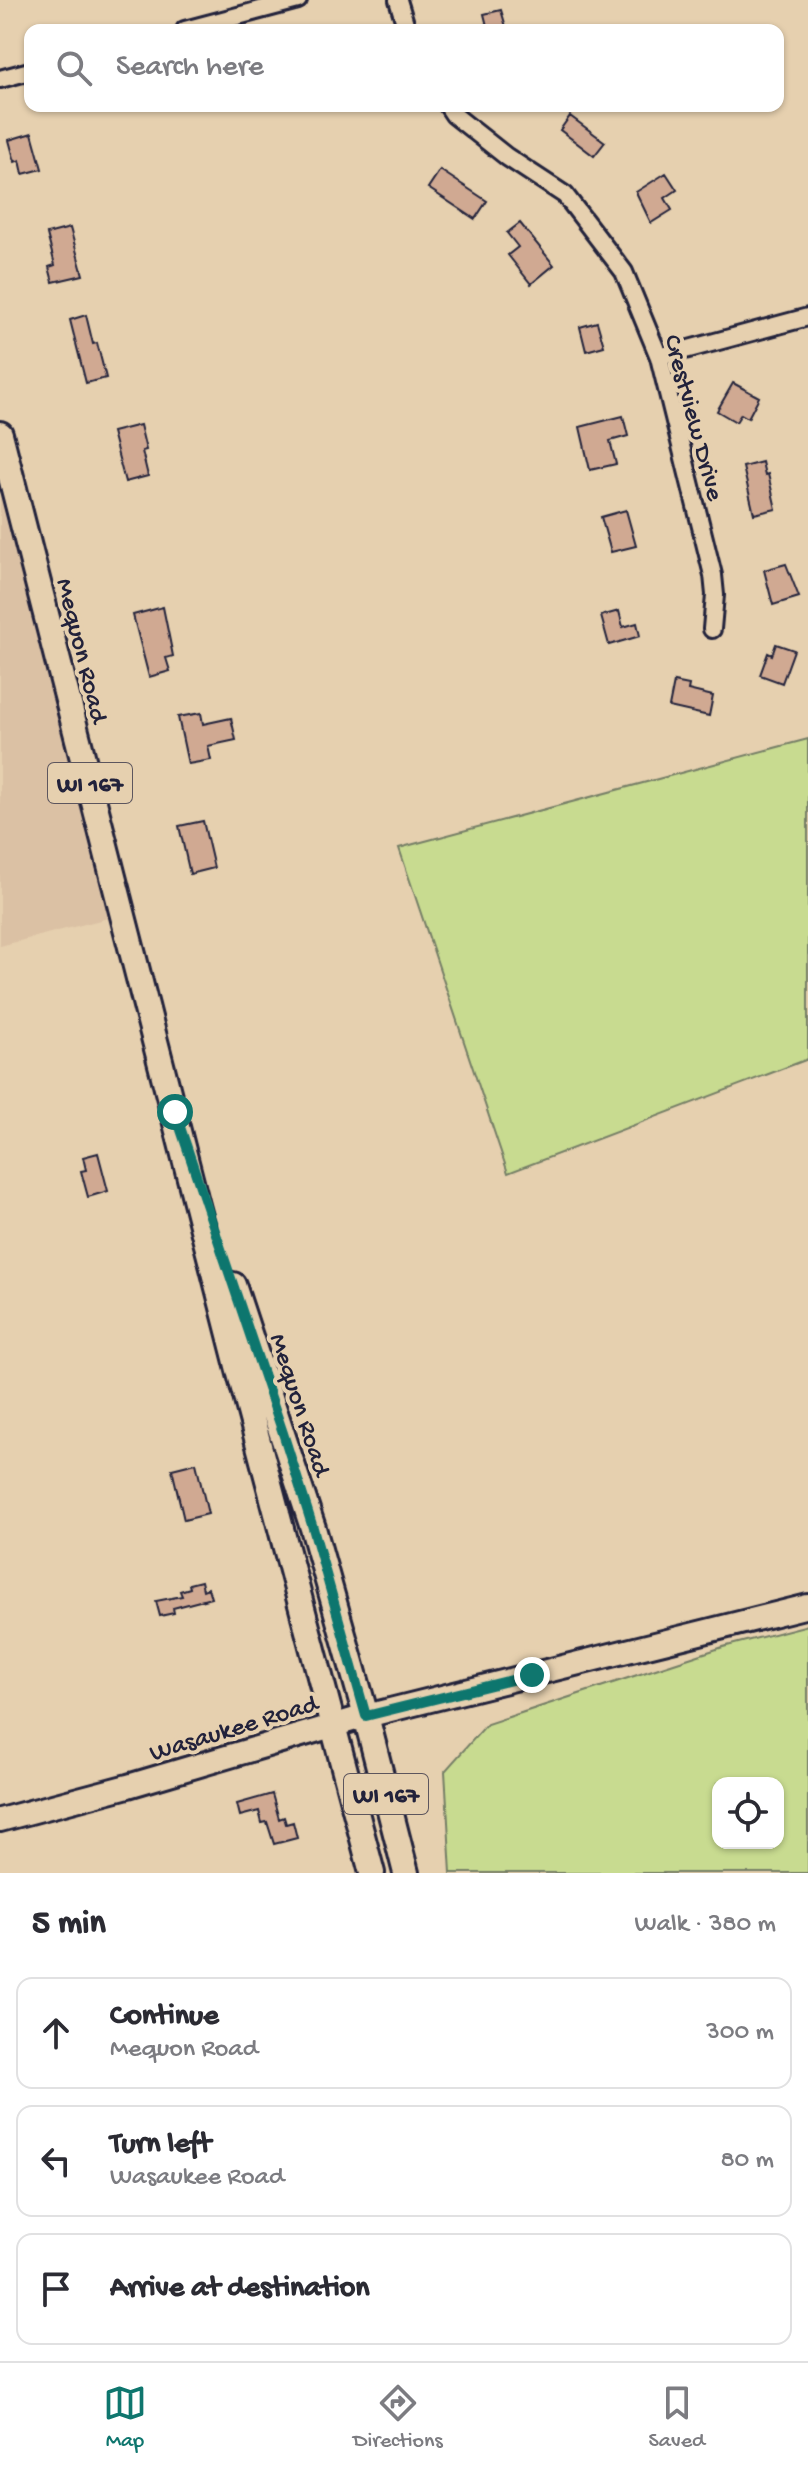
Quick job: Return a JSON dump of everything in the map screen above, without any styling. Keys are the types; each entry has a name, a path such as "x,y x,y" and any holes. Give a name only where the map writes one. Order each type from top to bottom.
{"main road":[{"name":"Mequon Road","path":"0,434 332,1725"},
{"name":"Mequon Road","path":"175,1112 287,1447 366,1716"},
{"path":"239,1370 297,1535 342,1692 353,1709 366,1716"},
{"name":"WI 167","path":"366,1716 406,1873"},
{"path":"332,1725 347,1732 357,1748 389,1873"},
{"name":"WI 167","path":"332,1725 372,1873"}],"street":[{"path":"208,24 298,0"},
{"path":"398,0 405,24"},
{"path":"0,79 24,73"},
{"name":"Crestview Drive","path":"452,112 507,157 565,195 624,272 659,357 713,575 712,629"},
{"path":"659,357 808,317"},
{"name":"Wasaukee Road","path":"0,1820 128,1786 332,1725 808,1606"}],"shaded area":[{"path":"0,484 112,917 0,946"}],"green space":[{"path":"808,739 808,1059 508,1173 399,848"},
{"path":"808,1625 808,1873 451,1873 445,1771 487,1724 723,1647"}],"building":[{"path":"501,10 505,24 486,24 484,14"},
{"path":"570,116 605,142 594,156 560,130"},
{"path":"32,133 42,169 23,174 20,160 15,162 9,140"},
{"path":"440,170 487,201 475,219 428,188"},
{"path":"666,173 677,190 665,198 672,210 651,223 636,192"},
{"path":"520,223 554,265 531,284 508,255 518,247 507,233"},
{"path":"70,228 83,275 53,282 49,267 55,265 47,234"},
{"path":"86,315 106,378 86,383 70,320"},
{"path":"597,322 604,346 586,351 580,327"},
{"path":"733,383 759,397 748,418 741,414 736,422 717,411"},
{"path":"623,416 628,436 610,441 616,464 590,470 580,427"},
{"path":"140,425 148,476 125,482 112,432"},
{"path":"762,462 776,509 754,514 743,467"},
{"path":"626,510 636,546 611,552 601,517"},
{"path":"786,564 799,597 773,605 764,570"},
{"path":"163,607 173,656 166,658 170,671 149,677 133,615"},
{"path":"619,611 623,627 637,623 640,636 609,645 601,616"},
{"path":"776,644 794,650 782,683 760,675 768,653 772,655"},
{"path":"674,682 689,685 688,690 713,696 709,716 669,707"},
{"path":"201,713 203,724 231,718 236,740 208,746 211,760 188,764 178,717"},
{"path":"203,821 214,868 190,874 179,826"},
{"path":"98,1153 108,1191 88,1197 81,1171 86,1170 83,1157"},
{"path":"196,1463 208,1514 184,1520 172,1469"},
{"path":"201,1581 203,1590 208,1588 211,1598 173,1608 174,1613 160,1616 156,1601 182,1596 180,1591 190,1588 189,1584"},
{"path":"272,1794 279,1819 284,1817 286,1824 293,1822 297,1838 274,1844 267,1822 262,1823 259,1811 240,1816 237,1804"}],"route":[{"path":"175,1112 283,1433 366,1716 532,1675"}]}
